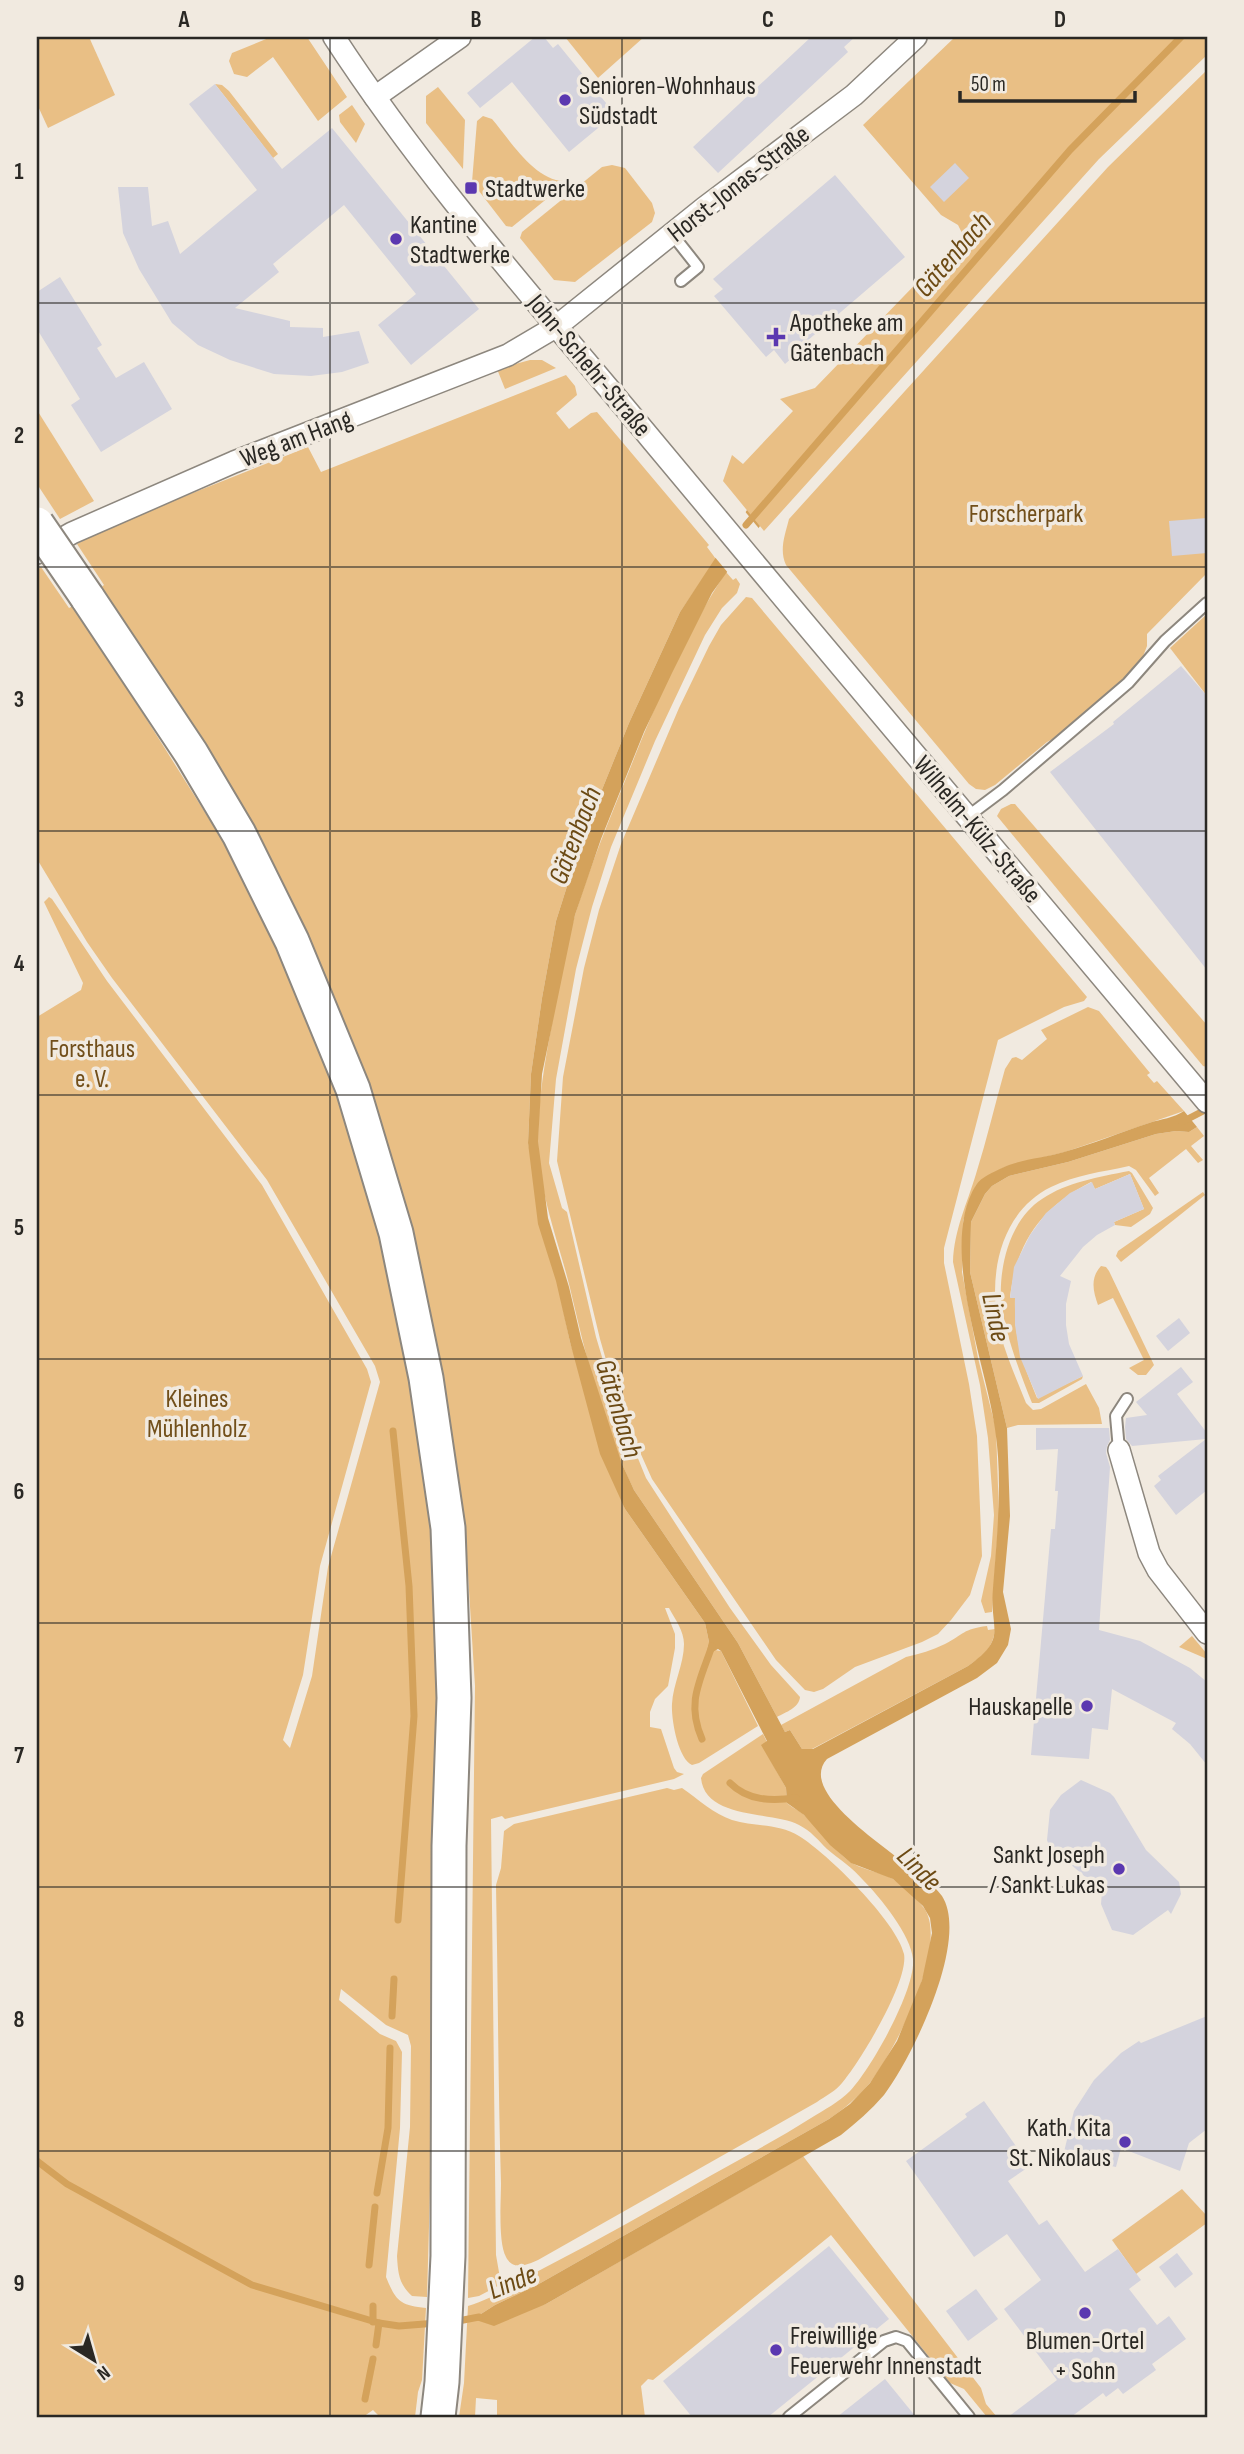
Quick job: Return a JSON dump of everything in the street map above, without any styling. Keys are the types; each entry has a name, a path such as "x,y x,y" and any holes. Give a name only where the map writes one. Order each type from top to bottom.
{"main road":[{"path":"37,524 191,753 239,834 292,942 353,1089 396,1233 426,1378 448,1528 454,1698 449,1846 448,2256 438,2417"}],"street":[{"name":"John-Schehr-Straße","path":"334,37 449,195 749,556"},
{"path":"376,97 460,37"},
{"name":"Horst-Jonas-Straße","path":"557,327 672,234 854,95 916,37"},
{"name":"Weg am Hang","path":"37,553 72,533 233,462 508,355 557,327"},
{"name":"Wilhelm-Külz-Straße","path":"749,556 1207,1101"},
{"path":"1119,1450 1149,1553 1158,1570 1207,1633"}],"lane":[{"path":"672,234 698,267 681,281"},
{"path":"967,817 1003,790 1128,683 1165,641 1207,603"},
{"path":"1119,1450 1116,1416 1127,1399"},
{"path":"789,2417 884,2341 896,2336 907,2341 962,2415"},
{"path":"809,2384 818,2394"}],"green space":[{"path":"37,37 89,37 115,95 48,128 37,104"},
{"path":"271,37 307,37 347,97 318,121 273,57 247,77 234,74 229,61 232,53"},
{"path":"565,37 644,37 598,78"},
{"path":"955,37 1207,37 1207,55 1099,159 764,531 723,481 732,455 743,464 793,411 780,399 815,388 963,235 958,225 941,215 863,125"},
{"name":"Forscherpark","path":"1207,70 1207,573 1147,634 1147,646 1142,659 1132,672 1066,732 1047,742 995,785 985,790 976,789 969,784 786,565 783,548 789,519 1108,167"},
{"path":"215,84 222,85 229,91 278,154 268,162 262,144"},
{"path":"438,87 465,120 463,169 426,123 426,96"},
{"path":"352,105 365,124 356,143 340,122 339,115"},
{"path":"483,116 492,119 533,166 553,179 564,181 565,184 512,227 506,226 472,182 477,121"},
{"path":"612,165 625,168 652,203 655,213 652,222 575,282 554,280 520,238 522,232 602,167"},
{"path":"530,360 542,360 556,368 505,389 497,369"},
{"path":"566,375 575,386 577,395 556,413 569,429 591,413 597,412 709,545 707,547 716,559 680,612 629,723 582,839 556,921 542,998 531,1074 528,1143 570,1342 625,1509 705,1623 709,1642 715,1650 721,1651 758,1726 699,1763 692,1765 687,1761 676,1738 672,1711 684,1652 684,1639 669,1608 665,1608 675,1634 675,1648 668,1686 655,1699 650,1712 650,1727 661,1729 674,1768 684,1774 674,1779 505,1819 502,1816 491,1819 496,2255 500,2278 498,2286 479,2296 468,2298 475,1686 465,1527 443,1377 408,1225 252,826 204,743 99,589 104,585 77,544 115,524 308,447 321,472"},
{"path":"37,410 94,501 60,519 37,484"},
{"path":"41,567 69,608 75,605 221,838 276,945 338,1090 381,1237 414,1384 433,1531 438,1695 432,1855 431,2155 427,2297 412,2296 408,2292 400,2278 397,2262 410,2127 411,2046 408,2035 386,2025 341,1989 339,2000 380,2034 396,2041 402,2052 400,2128 386,2277 396,2297 404,2303 426,2308 422,2380 415,2417 380,2417 373,2410 363,2417 37,2417 37,1017 81,990 83,983 44,902 49,897 107,981 262,1185 367,1369 371,1382 320,1566 303,1675 283,1740 290,1748 312,1676 328,1567 380,1382 375,1366 267,1180 112,978 37,859 37,570"},
{"path":"726,572 740,584 737,593 722,608 705,635 655,741 611,847 592,907 576,969 556,1079 549,1163 562,1208 567,1212 596,1337 617,1407 646,1478 730,1608 771,1665 800,1697 795,1707 777,1717 738,1643 634,1490 623,1466 596,1391 582,1339 541,1177 538,1139 549,1038 575,915 608,824 661,694 698,619"},
{"path":"746,597 752,598 1087,997 1084,1001 1064,1007 998,1040 944,1248 944,1263 977,1436 982,1556 970,1595 938,1634 855,1667 823,1689 814,1692 805,1690 776,1660 652,1479 619,1405 600,1339 557,1161 563,1077 584,968 599,910 621,844 679,708 709,646 721,625"},
{"path":"1207,614 1207,696 1170,648"},
{"path":"1015,804 1207,1025 1207,1067 1203,1066 997,816 1001,809"},
{"path":"1088,1007 1099,1011 1150,1073 1147,1075 1154,1083 1157,1081 1184,1111 1065,1152 1005,1167 976,1185 963,1221 962,1272 978,1358 996,1429 999,1515 992,1612 985,1613 981,1601 991,1556 994,1515 988,1438 980,1385 953,1262 956,1239 1005,1069 1012,1058 1022,1060 1047,1039 1041,1030"},
{"path":"1197,1127 1204,1136 1191,1146 1203,1160 1198,1163 1186,1149 1149,1178 1159,1193 1155,1196 1136,1170 1129,1166 1060,1183 1033,1199 1019,1213 1001,1250 995,1291 1000,1332 1012,1368 1026,1403 1033,1410 1041,1409 1086,1384 1099,1408 1102,1424 1018,1425 1007,1428 970,1272 971,1222 985,1194 992,1186 1009,1176 1068,1162 1156,1134 1189,1132"},
{"path":"1129,1171 1153,1208 1150,1214 1131,1227 1115,1225 1114,1222 1144,1209 1130,1174 1095,1189 1091,1182 1073,1192 1045,1215 1034,1228 1019,1259 1010,1297 1015,1298 1020,1350 1037,1398 1083,1376 1039,1403 1032,1403 1013,1352 1001,1300 1002,1272 1009,1244 1022,1218 1042,1199 1073,1184"},
{"path":"1203,1192 1205,1195 1121,1262 1116,1256 1118,1251"},
{"path":"1101,1266 1109,1271 1154,1365 1146,1375 1138,1375 1129,1368 1144,1360 1113,1298 1098,1305 1094,1285 1095,1275"},
{"path":"987,1626 988,1630 995,1629 992,1641 983,1655 968,1666 812,1749 802,1749 790,1730 785,1732 781,1725 906,1657 940,1646 968,1630"},
{"path":"1192,1636 1207,1654 1207,1659 1179,1647"},
{"path":"763,1734 767,1742 762,1745 786,1788 787,1803 810,1820 849,1861 893,1879 924,1908 930,1925 930,1947 925,1972 892,2049 869,2084 829,2119 473,2319 546,2304 803,2156 981,2388 986,2404 997,2417 987,2417 964,2389 950,2383 831,2235 653,2380 648,2379 641,2386 645,2417 497,2417 497,2400 476,2398 475,2417 459,2417 464,2383 468,2306 497,2294 627,2223 774,2141 836,2102 859,2080 900,2008 912,1972 911,1949 894,1917 870,1887 803,1827 727,1808 705,1792 701,1778 703,1774"},
{"path":"667,1788 682,1788 712,1810 732,1820 791,1832 826,1857 875,1907 899,1940 904,1954 904,1966 899,1983 871,2040 850,2073 834,2091 538,2260 525,2265 512,2264 503,2250 500,2222 496,1885 501,1868 504,1831 514,1824"},
{"path":"1182,2189 1207,2216 1207,2223 1136,2274 1112,2240"}],"shaded area":[{"path":"747,510 760,526 712,593 672,673 644,732 601,839 575,915 542,1074 538,1141 548,1218 581,1338 622,1464 634,1490 738,1643 785,1732 790,1730 802,1749 813,1749 968,1666 981,1656 993,1640 992,1602 999,1468 995,1429 963,1272 962,1240 966,1210 976,1185 988,1175 1009,1165 1075,1149 1184,1111 1197,1127 1189,1132 1156,1134 1068,1162 1009,1176 992,1186 985,1194 971,1222 970,1272 1007,1428 1010,1516 1003,1592 1011,1629 1008,1645 997,1663 977,1678 827,1759 821,1775 827,1793 843,1813 931,1884 942,1896 949,1916 949,1940 934,1998 896,2078 879,2101 841,2135 546,2304 494,2326 473,2319 829,2119 850,2104 870,2083 897,2041 922,1980 932,1933 930,1918 923,1906 893,1879 851,1863 830,1845 804,1815 787,1803 786,1788 761,1745 767,1741 721,1651 718,1649 709,1654 707,1651 709,1642 705,1623 625,1509 600,1454 556,1281 538,1224 528,1143 531,1074 556,921 582,839 629,723 680,612"}],"pier":[{"path":"743,509 761,531 729,574 714,556"}],"building":[{"name":"Senioren-Wohnhaus Südstadt","path":"535,37 544,37 553,48 558,44 615,114 569,152 512,82 480,108 467,93"},
{"path":"811,37 855,37 844,47 848,52 718,173 693,147"},
{"path":"215,84 282,169 332,128 479,309 411,365 378,325 416,294 344,205 273,264 279,272 235,308 290,321 290,327 323,328 323,337 359,331 369,363 342,372 311,376 274,374 230,360 198,345 172,323 139,269 123,233 118,187 148,187 152,226 168,221 180,254 257,190 189,104"},
{"path":"955,163 969,178 944,202 930,187"},
{"path":"835,175 905,257 807,341 809,343 785,364 774,350 766,357 714,296 723,289 713,279"},
{"path":"60,277 102,345 97,348 116,378 144,362 172,409 101,452 71,405 80,399 37,329 37,292"},
{"path":"1207,518 1207,553 1172,556 1169,521"},
{"path":"1181,666 1207,696 1207,970 1050,772 1114,724 1113,722"},
{"path":"1130,1174 1144,1209 1114,1222 1115,1225 1097,1235 1083,1247 1060,1276 1071,1281 1066,1304 1066,1325 1069,1344 1083,1376 1038,1399 1020,1357 1015,1325 1015,1298 1010,1298 1014,1267 1030,1235 1046,1213 1070,1193 1092,1182 1095,1189"},
{"path":"1179,1318 1190,1333 1168,1351 1156,1336"},
{"path":"1181,1367 1193,1382 1177,1394 1207,1433 1207,1490 1176,1515 1154,1486 1161,1480 1158,1476 1206,1439 1132,1446 1126,1439 1125,1427 1126,1418 1147,1415 1136,1402"},
{"path":"1036,1428 1109,1428 1110,1440 1106,1453 1110,1467 1099,1630 1140,1641 1190,1668 1207,1682 1207,1765 1190,1744 1172,1729 1176,1723 1112,1689 1108,1730 1092,1728 1089,1759 1031,1755 1051,1529 1055,1529 1058,1491 1055,1491 1058,1449 1036,1450"},
{"name":"Sankt Joseph / Sankt Lukas","path":"1081,1780 1114,1797 1146,1850 1179,1882 1181,1894 1171,1914 1168,1910 1133,1935 1112,1930 1101,1904 1102,1891 1049,1846 1047,1840 1050,1810 1061,1795"},
{"path":"1207,2016 1207,2129 1189,2143 1180,2171 1121,2148 1116,2167 1063,2156 1074,2111 1094,2080 1121,2053 1139,2041 1141,2043"},
{"path":"984,2101 1030,2166 1008,2181 1039,2225 1047,2220 1085,2272 1118,2249 1141,2280 1129,2289 1157,2325 1169,2316 1186,2339 1152,2364 1156,2370 1123,2394 1118,2388 1106,2397 1103,2393 1071,2417 1008,2417 1057,2380 1004,2309 1041,2280 1007,2234 974,2257 906,2161 967,2117 965,2114"},
{"name":"Freiwillige Feuerwehr Innenstadt","path":"829,2246 889,2319 768,2417 692,2417 663,2381"},
{"path":"1177,2253 1193,2274 1175,2288 1159,2267"},
{"path":"976,2289 998,2319 968,2341 946,2311"},
{"path":"885,2379 916,2417 837,2417"}],"waterway":[{"name":"Gätenbach","path":"746,525 1070,150 1181,37"},
{"name":"Linde","path":"1182,1122 1207,1109"},
{"path":"393,1431 409,1586 414,1716 398,1920"},
{"path":"702,1739 695,1714 696,1692 712,1646"},
{"path":"730,1783 744,1793 760,1798 796,1798"},
{"path":"392,2016 394,1979"},
{"path":"377,2193 388,2128 390,2048"},
{"name":"Linde","path":"37,2161 67,2184 252,2285 379,2323 399,2326 437,2323"},
{"path":"369,2265 375,2207"},
{"path":"373,2306 373,2322"},
{"name":"Linde","path":"453,2322 479,2317"},
{"path":"376,2345 379,2323"},
{"path":"365,2399 373,2359"}],"place":[{"name":"Senioren-Wohnhaus Südstadt","path":"565,100"},
{"name":"Stadtwerke","path":"471,188"},
{"name":"Kantine Stadtwerke","path":"396,239"},
{"name":"Apotheke am Gätenbach","path":"776,337"},
{"name":"Hauskapelle","path":"1087,1706"},
{"name":"Sankt Joseph / Sankt Lukas","path":"1119,1869"},
{"name":"Kath. Kita St. Nikolaus","path":"1125,2142"},
{"name":"Blumen-Ortel + Sohn","path":"1085,2313"},
{"name":"Freiwillige Feuerwehr Innenstadt","path":"776,2350"}],"park label":[{"name":"Forsthaus e. V.","path":"92,1063"},
{"name":"Kleines Mühlenholz","path":"197,1413"}]}
